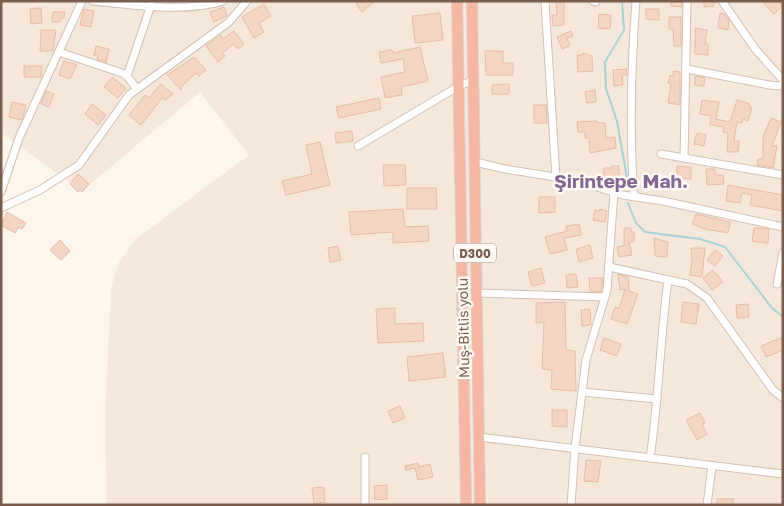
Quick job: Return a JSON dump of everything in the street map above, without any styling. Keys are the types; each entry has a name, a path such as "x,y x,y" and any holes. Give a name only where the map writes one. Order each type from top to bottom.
{"highway":[{"name":"Muş-Bitlis yolu","path":"457,1 466,505"},
{"name":"Muş-Bitlis yolu","path":"472,1 480,505"}],"street":[{"path":"1,192 19,138 82,1"},
{"path":"93,1 151,5 213,4 222,1"},
{"path":"1,208 40,190 79,165 129,95 229,22 247,1"},
{"path":"544,1 556,178"},
{"path":"634,197 630,138 631,66 636,1"},
{"path":"684,158 687,1"},
{"path":"722,1 756,50 783,80"},
{"path":"127,76 151,5"},
{"path":"60,52 127,76 136,89"},
{"path":"687,69 783,86"},
{"path":"358,146 459,86 474,80"},
{"path":"661,154 783,175"},
{"path":"475,162 574,180 634,197 783,227"},
{"path":"571,505 575,448 586,360 605,297 614,192"},
{"path":"777,284 783,253"},
{"path":"609,267 687,284 707,298 773,390 783,398"},
{"path":"650,458 668,280"},
{"path":"476,294 605,297"},
{"path":"582,392 657,399"},
{"path":"479,437 783,474"},
{"path":"365,457 365,505"},
{"path":"707,505 712,466"}],"shaded area":[{"path":"1,1 783,1 783,505 107,505 105,420 111,288 119,262 136,239 249,155 200,92 82,191 1,133"}],"building":[{"path":"359,1 375,1 362,12 356,4"},
{"path":"564,1 564,25 553,26 552,15 557,15 556,2"},
{"path":"671,1 682,1 682,7 671,6"},
{"path":"704,1 714,1 714,6 704,7"},
{"path":"762,1 781,1 783,5 774,14"},
{"path":"264,4 271,16 259,23 264,32 254,38 242,17"},
{"path":"224,7 227,16 214,22 210,12"},
{"path":"41,8 42,23 31,24 30,9"},
{"path":"84,9 94,11 91,27 80,25"},
{"path":"646,9 659,9 659,20 646,19"},
{"path":"53,12 65,12 64,18 61,18 60,22 52,22"},
{"path":"440,13 443,40 415,43 412,16"},
{"path":"720,13 724,14 729,20 728,30 718,28"},
{"path":"599,14 611,15 610,29 598,28"},
{"path":"669,17 681,17 681,46 674,46 673,29 669,29"},
{"path":"695,28 707,30 705,44 708,44 708,55 695,54"},
{"path":"41,30 56,30 53,51 40,51"},
{"path":"234,31 244,44 238,49 233,44 223,53 225,56 218,62 206,46 221,35 223,39"},
{"path":"571,31 573,36 567,38 570,46 562,49 557,37"},
{"path":"96,46 109,49 106,62 97,59 98,56 94,55"},
{"path":"420,47 428,81 401,87 402,95 385,98 381,77 405,72 403,59 381,63 379,52 392,50 393,53"},
{"path":"485,51 503,51 503,63 513,63 513,75 486,75"},
{"path":"583,53 592,56 593,71 578,72 577,55 583,55"},
{"path":"194,57 206,70 199,76 196,73 181,87 181,90 167,75"},
{"path":"64,61 77,65 70,79 59,75"},
{"path":"24,66 42,66 41,77 24,77"},
{"path":"626,69 627,75 622,75 623,85 614,86 613,70"},
{"path":"673,71 680,72 680,105 668,103 671,84 668,83 670,75 673,76"},
{"path":"695,76 705,78 704,86 695,85"},
{"path":"112,77 126,88 118,98 104,87"},
{"path":"161,84 173,94 165,100 162,98 141,125 129,115 145,95 149,98"},
{"path":"509,84 509,94 492,94 492,85"},
{"path":"595,90 596,102 587,103 585,92"},
{"path":"46,91 54,94 49,107 41,104"},
{"path":"379,98 381,109 339,118 336,107"},
{"path":"702,100 719,102 716,119 730,122 737,100 750,104 749,107 752,108 748,121 743,119 742,123 737,122 734,141 739,141 738,152 727,152 728,133 723,132 724,127 710,125 711,116 700,114"},
{"path":"12,102 26,105 22,120 9,117"},
{"path":"92,104 106,115 98,125 85,114"},
{"path":"534,105 546,105 547,123 534,123"},
{"path":"771,118 781,122 772,146 777,146 773,168 757,165 758,159 763,159 763,137"},
{"path":"597,121 597,123 605,123 606,138 615,137 616,148 590,153 589,138 585,138 585,132 578,132 577,122"},
{"path":"352,131 353,141 336,143 335,133"},
{"path":"697,133 706,135 704,146 694,144"},
{"path":"320,142 330,185 286,195 282,181 312,174 306,145"},
{"path":"383,165 405,165 406,185 384,186"},
{"path":"612,166 619,166 619,181 603,180 604,168 612,168"},
{"path":"677,166 691,167 691,179 677,178"},
{"path":"706,169 715,169 715,175 723,175 724,184 707,185"},
{"path":"78,174 89,184 82,192 80,190 78,192 70,184"},
{"path":"728,185 783,195 783,211 750,205 752,195 742,193 740,203 726,201"},
{"path":"407,188 436,188 437,209 407,209"},
{"path":"539,197 555,197 555,212 539,213"},
{"path":"403,209 405,227 428,226 429,241 393,243 393,232 351,235 349,212"},
{"path":"600,209 607,211 605,222 593,220 595,210 600,211"},
{"path":"7,212 26,223 22,229 19,227 15,233 1,225"},
{"path":"696,214 730,222 728,233 705,229 692,224"},
{"path":"579,224 581,235 564,238 567,250 550,254 545,237 567,231 566,226"},
{"path":"624,228 631,228 631,232 634,232 634,242 629,242 632,255 619,257 617,247 624,246"},
{"path":"754,228 769,229 768,243 752,241"},
{"path":"654,238 668,242 667,257 655,256"},
{"path":"60,240 70,251 61,260 50,250"},
{"path":"590,245 593,258 579,262 576,249"},
{"path":"338,246 341,260 330,262 328,248"},
{"path":"691,248 705,248 702,277 690,275"},
{"path":"715,250 723,256 715,266 707,260"},
{"path":"541,268 545,283 532,286 528,272"},
{"path":"713,270 723,282 712,290 703,278"},
{"path":"576,274 578,287 567,288 566,275"},
{"path":"618,274 628,277 629,291 638,294 627,324 611,319 615,307 619,308 625,289 620,290"},
{"path":"589,278 603,278 601,292 590,291"},
{"path":"565,302 566,350 575,351 576,391 551,389 552,370 542,369 544,322 536,323 536,303"},
{"path":"683,302 699,304 696,324 681,322"},
{"path":"748,304 749,317 737,318 736,305"},
{"path":"395,308 395,324 423,323 424,341 378,343 376,309"},
{"path":"590,309 591,325 582,326 581,310"},
{"path":"783,337 783,350 766,357 761,346"},
{"path":"604,338 621,344 617,356 600,350"},
{"path":"443,353 446,377 409,381 407,357"},
{"path":"400,406 405,418 393,423 388,411"},
{"path":"552,410 567,410 567,427 552,426"},
{"path":"700,413 705,423 702,424 707,434 697,440 686,420"},
{"path":"586,460 601,461 598,482 584,481"},
{"path":"418,463 419,467 430,464 433,477 418,480 415,468 406,470 405,466"},
{"path":"387,485 387,499 375,500 374,486"},
{"path":"324,487 325,502 314,504 312,488"},
{"path":"717,499 733,499 733,505 717,505"}],"waterway":[{"path":"622,1 624,30 605,62 606,89 617,121 628,184"},
{"path":"628,203 636,223 645,232 700,239 725,247 772,308 783,317"}],"district":[{"name":"Şirintepe Mah.","path":"621,180"}]}
